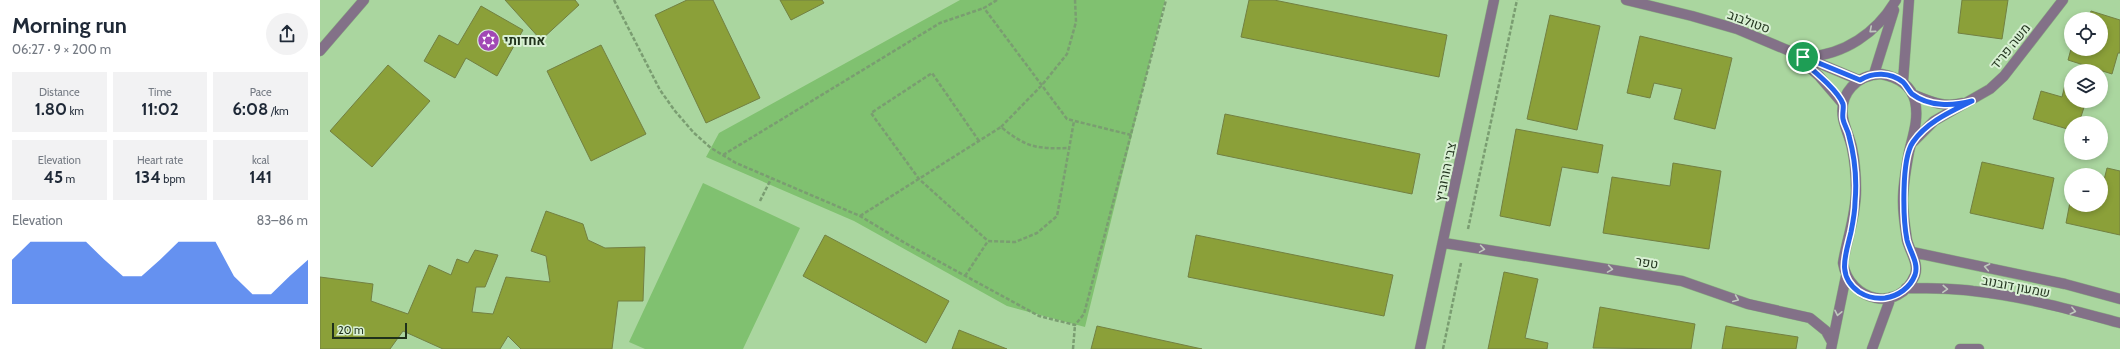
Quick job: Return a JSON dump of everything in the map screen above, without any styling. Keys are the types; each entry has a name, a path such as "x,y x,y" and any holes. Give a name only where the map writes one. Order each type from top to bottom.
{"street":[{"path":"320,52 364,0"},
{"name":"צבי הורוביץ","path":"1420,349 1444,242 1494,0"},
{"name":"סטולבוב","path":"1626,0 1737,29 1860,80"},
{"path":"1803,57 1831,53 1869,33 1881,22 1896,0"},
{"path":"1874,74 1896,0"},
{"path":"1903,82 1909,0"},
{"name":"משה פריד","path":"1912,143 1934,120 1972,101 1990,89 2004,76 2063,0"},
{"name":"סטולבוב","path":"1792,52 1820,76 1843,104"},
{"path":"1874,74 1889,75 1903,82 1912,94 1916,117 1906,167 1903,201 1907,235 1915,262 1915,273 1906,288 1891,297 1879,298 1862,294 1852,286 1846,276 1843,263 1854,218 1856,183 1852,148 1843,120 1843,104 1848,90 1860,80 1874,74"},
{"name":"משה פריד","path":"1912,94 1943,105 1972,101"},
{"name":"טפר","path":"1444,242 1682,281 1748,304 1810,318 1826,331 1831,346"},
{"name":"שמעון דובנוב","path":"1912,252 2065,284 2120,299"},
{"path":"1831,346 1846,276"},
{"name":"שמעון דובנוב","path":"1906,288 1974,291 2004,295 2032,300 2120,322"},
{"path":"1872,349 1891,297"},
{"path":"1960,349 1979,349"}],"path":[{"path":"614,0 660,90 675,111 694,133 724,155 736,163 770,179 860,216 1039,316 1075,325"},
{"path":"724,155 940,23 984,8 997,0"},
{"path":"860,216 1001,127 1042,85 1067,54 1076,22 1075,0"},
{"path":"1074,349 1075,325 1084,314 1166,0"},
{"path":"1443,349 1517,0"},
{"path":"984,8 1067,119 1131,135"},
{"path":"979,141 932,73 871,113 918,179 988,241 1015,242 1038,233 1057,216 1074,120"},
{"path":"1001,127 1018,141 1041,149 1070,148"},
{"path":"760,201 770,179"},
{"path":"965,276 988,241"}],"green space":[{"path":"960,0 1165,0 1085,327 1007,306 854,221 706,157 719,133"},
{"path":"703,183 800,228 743,349 645,349 629,342"}],"building":[{"path":"505,0 575,0 579,5 541,40"},
{"path":"687,0 713,0 760,98 706,123 655,15"},
{"path":"780,0 822,0 824,3 791,20"},
{"path":"1249,0 1274,0 1447,35 1439,77 1241,37"},
{"path":"1962,0 2008,0 2002,39 1958,33"},
{"name":"אחדותי","path":"481,6 523,30 497,76 466,58 455,78 424,61 439,35 458,45"},
{"path":"1550,15 1600,26 1577,130 1527,119"},
{"path":"2108,16 2120,20 2120,53 2118,53 2112,74 2108,73 2108,64 2081,64 2068,60 2069,56 2108,56"},
{"path":"1640,36 1732,58 1715,129 1674,119 1682,89 1654,83 1650,98 1627,93"},
{"path":"601,45 646,134 591,161 547,71"},
{"path":"388,65 430,101 372,167 330,131"},
{"path":"2064,89 2064,108 2084,108 2081,116 2064,116 2064,128 2033,119 2041,91 2062,97"},
{"path":"1225,114 1420,154 1412,194 1217,154"},
{"path":"1516,129 1603,145 1598,173 1562,167 1550,226 1500,216"},
{"path":"1982,162 2054,178 2043,229 1970,213"},
{"path":"1673,163 1721,171 1709,249 1603,233 1612,177 1670,186"},
{"path":"2108,168 2120,171 2120,235 2066,223 2068,212 2108,212"},
{"path":"546,211 583,224 588,240 605,248 645,247 643,301 618,301 612,349 521,349 508,336 500,349 443,349 403,331 390,349 320,349 320,277 373,284 371,301 408,314 429,265 451,275 457,259 468,263 475,250 498,255 485,287 476,287 472,312 493,314 506,277 550,282 546,256 531,251"},
{"path":"825,235 949,301 926,343 803,276"},
{"path":"1196,235 1393,275 1384,316 1188,277"},
{"path":"1504,272 1538,279 1525,338 1548,343 1547,349 1488,349"},
{"path":"1600,307 1695,324 1691,349 1593,348"},
{"path":"1097,326 1202,349 1091,349"},
{"path":"1726,326 1798,337 1796,349 1722,349"},
{"path":"959,330 1007,349 952,349"}],"place":[{"name":"אחדותי","path":"489,40"}],"route":[{"path":"1792,52 1803,57 1860,80 1866,76 1874,74 1889,75 1903,82 1912,94 1931,102 1943,105 1972,101 1934,120 1912,143 1906,167 1903,201 1908,241 1916,267 1910,284 1901,292 1891,297 1873,298 1862,294 1852,286 1846,276 1843,263 1854,218 1856,190 1856,176 1852,148 1848,130 1843,120 1843,104 1820,76 1792,52"}]}
